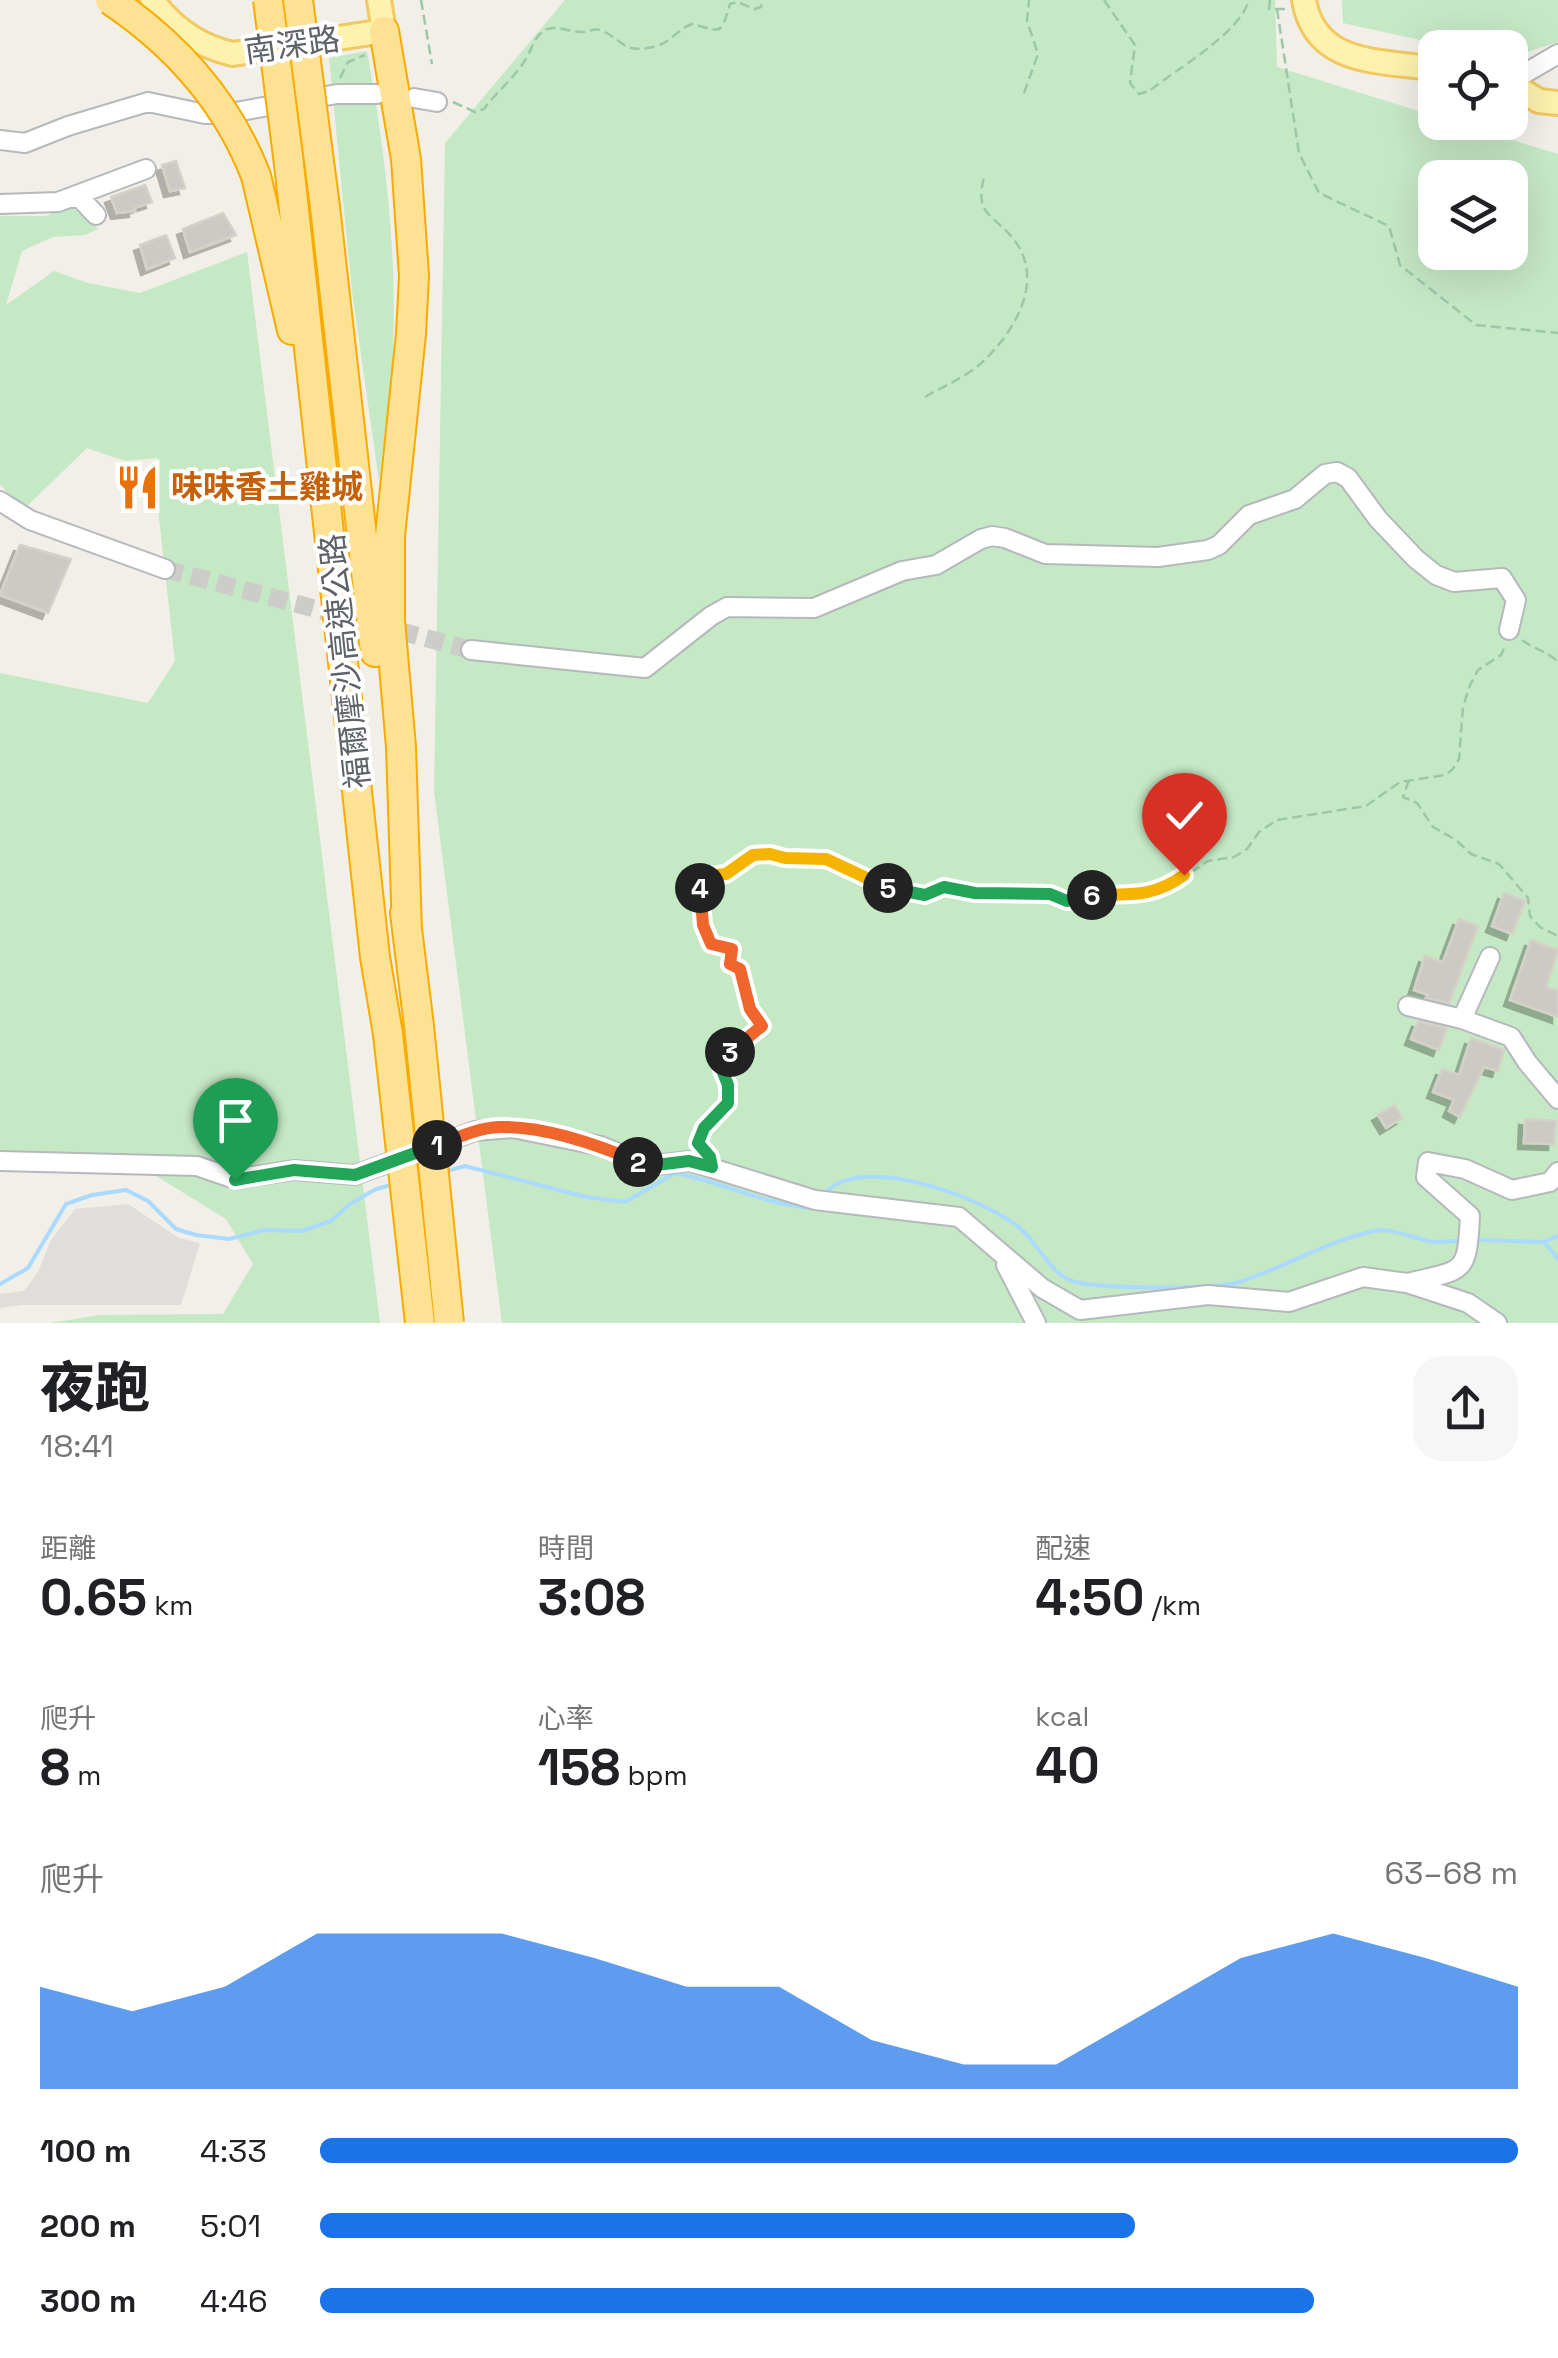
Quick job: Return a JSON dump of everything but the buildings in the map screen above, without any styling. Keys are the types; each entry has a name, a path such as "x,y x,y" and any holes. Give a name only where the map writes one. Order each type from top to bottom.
{"highway":[{"path":"110,0 164,40 208,86 243,142 256,176 327,490"},
{"name":"福爾摩沙高速公路","path":"268,0 420,1323"},
{"name":"福爾摩沙高速公路","path":"298,0 408,930 448,1323"},
{"path":"311,0 326,128 324,207"},
{"path":"384,31 406,159 414,276 390,536 390,620 401,748 408,930"}],"main road":[{"name":"南深路","path":"152,0 175,25 214,50 233,54 384,31 379,0"},
{"path":"162,0 175,25"},
{"path":"1304,4 1318,36 1340,54 1418,66"},
{"path":"1528,93 1558,103"}],"lane":[{"path":"1528,72 1558,54"},
{"path":"0,140 25,143 148,102 224,114 337,94 378,94"},
{"path":"414,98 436,102"},
{"path":"0,204 58,202 146,169"},
{"path":"74,196 96,215"},
{"path":"471,650 645,668 727,608 814,608 902,571 936,566 992,536 1030,550 1059,555 1158,557 1208,550 1219,546 1248,514 1295,500 1326,474 1336,472 1348,478 1378,519 1436,576 1454,582 1502,578 1516,600 1509,630"},
{"path":"0,501 30,520 165,569"},
{"path":"1462,1019 1490,957"},
{"path":"1408,1006 1462,1019 1511,1037 1526,1062 1558,1099"},
{"path":"0,1160 196,1166 235,1180 294,1170 355,1175 496,1127 580,1140 648,1166 689,1161 815,1200 958,1217 1042,1288 1080,1310 1208,1296 1289,1302 1364,1277 1407,1283 1468,1303 1497,1323"},
{"path":"1407,1283 1454,1272 1468,1257 1470,1216 1426,1177 1428,1162 1464,1169 1512,1190 1550,1182 1558,1172"},
{"path":"998,1251 1036,1323"}],"path":[{"path":"421,0 432,64"},
{"path":"436,102 455,102 475,112 484,109 546,29 597,29 620,45 653,48 666,44 680,28 692,24 713,32 721,30 730,4 737,2 755,9 762,0"},
{"path":"1024,93 1038,54 1027,20 1030,0"},
{"path":"1104,0 1134,45 1130,83 1139,94 1149,91 1225,36 1243,16 1250,0"},
{"path":"1270,0 1270,8 1277,9 1304,4"},
{"path":"1277,9 1299,153 1319,193 1389,226 1400,266 1476,325 1558,333"},
{"path":"337,94 340,76 348,62 374,51 384,31"},
{"path":"925,396 977,367 1002,340 1026,296 1029,277 1018,244 982,207 979,198 984,177"},
{"path":"712,1167 710,1157 698,1143 704,1128 728,1103 728,1085 722,1070 732,1050 762,1026 750,1009 740,969 730,964 732,949 711,944 703,925 700,886 707,876 726,874 753,855 770,854 826,859 879,886 925,895 944,887 975,893 1050,894 1067,901 1091,895 1145,894 1166,889 1208,861 1234,857 1247,850 1259,832 1277,820 1366,806 1410,778 1445,775 1452,770 1459,759 1463,706 1470,685 1478,670 1502,656 1509,630 1558,662"},
{"path":"1410,778 1403,797 1417,803 1433,827 1471,854 1499,864 1528,898 1530,916 1540,927 1558,936"}],"shaded area":[{"path":"128,1204 179,1238 200,1243 181,1305 0,1308 0,1294 24,1291 38,1272 51,1240 75,1209"}],"green space":[{"path":"565,0 1275,0 1277,67 1418,111 1418,140 1512,140 1558,154 1558,1323 502,1323 434,791 445,143"},
{"path":"1342,0 1558,0 1558,42 1528,52 1528,30 1418,30 1418,40 1343,23"},
{"path":"367,51 384,163 393,275 392,367 379,481 352,291 329,58"},
{"path":"66,205 86,215 98,229 85,235 53,237 22,251 6,305 54,271 88,283 140,293 247,252 380,1323 50,1323 100,1315 223,1314 253,1264 226,1219 140,1166 0,1155 0,673 148,703 175,661 158,509 157,458 125,461 87,448 23,510 0,484 0,216 47,216"}],"waterway":[{"path":"443,1172 465,1166 586,1197 625,1202 675,1173 810,1208"},
{"path":"827,1191 845,1180 869,1177 927,1185 957,1195 984,1206 1024,1232 1065,1278 1105,1286 1225,1285 1375,1231 1434,1242 1457,1241"},
{"path":"0,1284 28,1268 66,1204 92,1195 126,1190 148,1201 176,1229 229,1239 265,1230 302,1231 331,1221 350,1204 376,1189 395,1184"},
{"path":"1544,1242 1558,1236"},
{"path":"1480,1240 1544,1242 1558,1259"}],"tunnel":[{"path":"165,569 471,650"}],"place":[{"name":"味味香土雞城","path":"138,487"}],"route":[{"path":"235,1180 294,1170 355,1175 496,1127 580,1140 648,1166 689,1161 712,1167 710,1157 698,1143 704,1128 728,1103 728,1085 722,1070 732,1050 762,1026 750,1009 740,969 730,964 732,949 711,944 703,925 700,886 707,876 726,874 753,855 826,859 879,886 925,895 944,887 975,893 1050,894 1067,901 1091,895 1145,894 1166,889 1184,875"}]}
